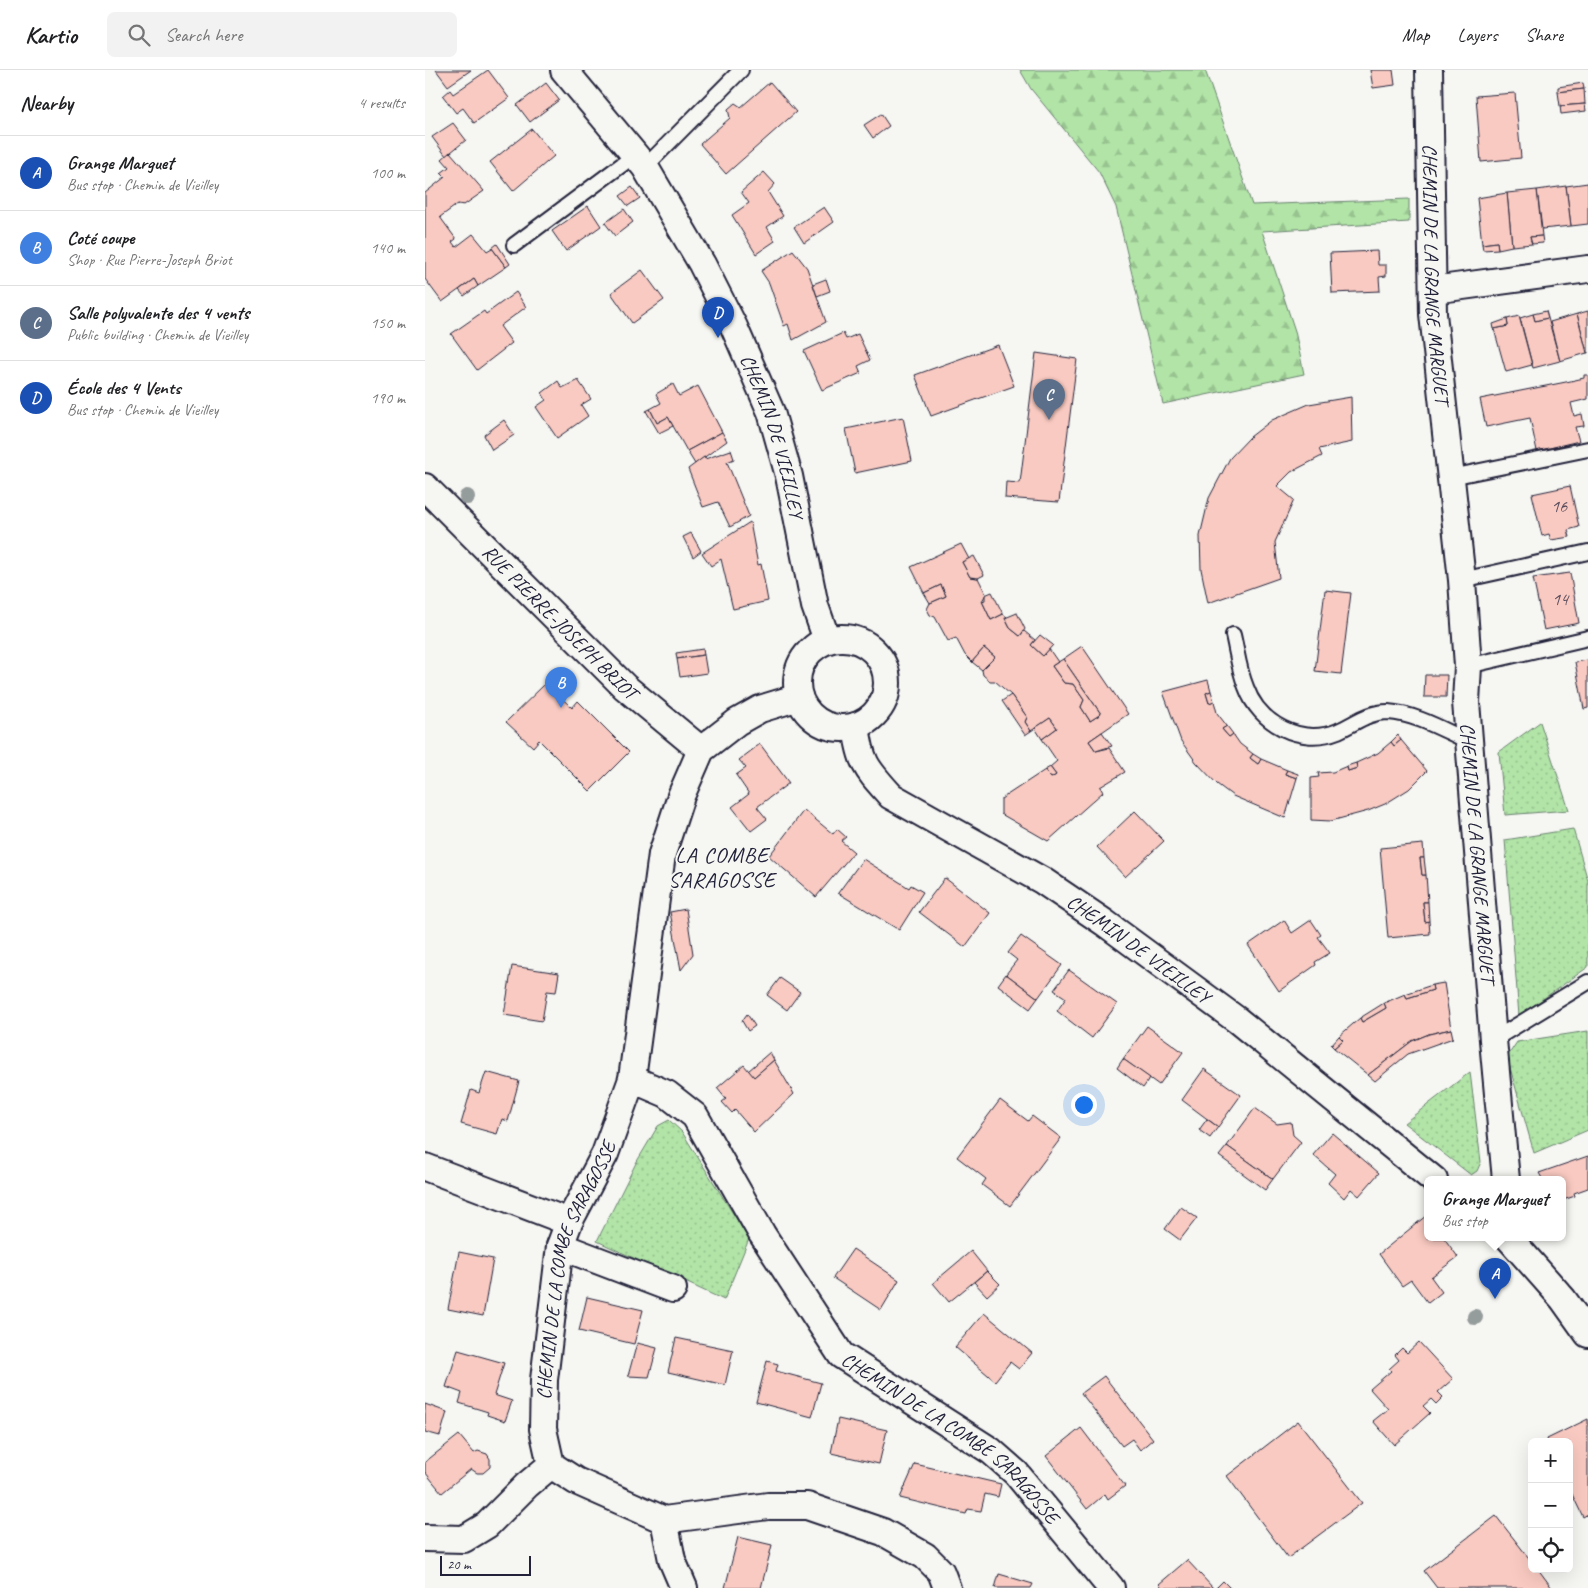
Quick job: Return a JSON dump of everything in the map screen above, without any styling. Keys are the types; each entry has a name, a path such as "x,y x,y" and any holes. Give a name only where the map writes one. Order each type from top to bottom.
{"street":[{"name":"CHEMIN DE VIEILLEY","path":"564,70 640,161 722,303 771,412 789,476 815,606 827,640"},
{"name":"CHEMIN DE LA GRANGE MARGUET","path":"1429,70 1433,314 1462,580 1468,666 1466,702 1506,1176"},
{"path":"1433,290 1588,269"},
{"name":"RUE PIERRE-JOSEPH BRIOT","path":"425,487 625,687 701,750"},
{"path":"841,637 855,639 868,645 878,655 885,668 886,696 879,709 869,719 856,726 842,728 828,726 815,720 805,710 799,697 797,683 801,663 815,646 827,640 841,637"},
{"name":"CHEMIN DE LA COMBE SARAGOSSE","path":"551,1465 543,1429 544,1380 560,1246 569,1222 605,1154 632,1079 662,854 681,796 701,750 737,722 760,708 799,697"},
{"name":"CHEMIN DE VIEILLEY","path":"856,726 860,756 872,775 891,796 1043,881 1105,923 1237,1020 1429,1176"},
{"name":"CHEMIN DE LA COMBE SARAGOSSE","path":"632,1079 667,1094 695,1116 762,1234 841,1355 991,1451 1016,1473 1111,1588"},
{"path":"425,1167 569,1222"},
{"path":"1512,1241 1587,1329"},
{"path":"560,1246 673,1289"},
{"path":"425,1538 465,1539 487,1525 527,1485 551,1465 576,1481 664,1520 768,1506 807,1506 883,1532 925,1556 941,1572 947,1588"},
{"path":"664,1520 672,1560 684,1588"}],"lane":[{"path":"514,245 640,161 741,70"},
{"path":"1451,477 1588,450"},
{"path":"1462,580 1588,552"},
{"path":"1233,635 1246,688 1263,715 1291,733 1317,737 1338,731 1369,714 1387,712 1412,715 1470,742"},
{"path":"1468,666 1588,638"},
{"path":"1493,1040 1588,982"}],"green space":[{"path":"1020,70 1205,70 1252,205 1409,199 1409,222 1262,231 1295,331 1304,374 1163,404 1116,207 1099,172 1031,89"},
{"path":"1540,722 1569,810 1505,815 1499,752"},
{"path":"1573,829 1588,881 1588,967 1519,1016 1505,840"},
{"path":"1588,1031 1588,1130 1534,1153 1507,1057 1517,1042"},
{"path":"1470,1072 1481,1162 1477,1171 1471,1175 1404,1123"},
{"path":"669,1120 682,1132 749,1239 724,1300 597,1241 636,1163 658,1126"}],"building":[{"path":"436,70 471,70 448,86"},
{"path":"488,70 509,98 474,123 463,108 456,113 443,96 450,90 453,94"},
{"path":"1370,70 1393,70 1395,85 1373,88"},
{"path":"770,82 796,112 726,174 700,144 730,118 728,109 735,103 741,107"},
{"path":"546,83 559,100 530,122 517,105"},
{"path":"1583,83 1584,89 1558,92 1558,87"},
{"path":"1584,89 1585,104 1560,106 1558,92"},
{"path":"1515,93 1521,158 1481,162 1476,96"},
{"path":"1585,104 1586,111 1561,114 1560,106"},
{"path":"881,114 889,126 873,138 864,125"},
{"path":"453,123 466,140 446,156 432,137"},
{"path":"532,129 554,156 513,191 490,162"},
{"path":"450,152 484,191 464,205 458,204 440,217 456,239 452,242 456,247 473,234 487,251 492,248 506,267 478,286 474,279 442,302 425,279 425,193 445,177 441,173 449,167 442,159"},
{"path":"764,172 775,184 768,192 783,216 767,227 775,241 756,254 732,215 749,203 741,192"},
{"path":"1588,183 1588,224 1571,226 1566,186"},
{"path":"1566,186 1571,226 1542,229 1537,190"},
{"path":"632,187 640,198 628,206 620,196"},
{"path":"1537,190 1542,236 1530,237 1532,244 1512,246 1507,193"},
{"path":"1507,193 1512,246 1498,249 1497,242 1482,244 1477,198"},
{"path":"588,206 601,226 566,251 552,231"},
{"path":"824,207 834,222 804,243 794,227"},
{"path":"624,209 633,222 615,236 605,223"},
{"path":"1542,236 1543,243 1532,244 1530,237"},
{"path":"1497,242 1498,249 1483,250 1482,244"},
{"path":"497,244 510,264 506,267 492,248"},
{"path":"793,250 807,268 826,322 793,340 788,324 784,326 769,283 761,271"},
{"path":"1377,251 1378,265 1386,265 1386,276 1379,277 1380,291 1332,293 1330,253"},
{"path":"642,270 664,300 632,323 611,293"},
{"path":"474,279 478,286 464,296 459,290"},
{"path":"826,279 830,291 817,296 813,284"},
{"path":"516,292 526,307 500,326 512,343 477,370 451,334 484,311 486,314"},
{"path":"1546,311 1548,318 1535,321 1533,314"},
{"path":"1588,311 1588,353 1587,353 1577,314"},
{"path":"1533,314 1535,321 1548,318 1560,361 1533,368 1520,318"},
{"path":"1577,314 1587,353 1560,361 1550,322"},
{"path":"1519,316 1532,365 1506,372 1494,329 1508,326 1507,319"},
{"path":"1507,319 1508,326 1494,329 1493,324"},
{"path":"843,333 846,339 858,334 870,360 858,366 861,373 822,390 804,351"},
{"path":"998,345 1014,386 931,416 915,375"},
{"path":"1036,353 1077,359 1059,502 1005,498 1006,482 1020,483"},
{"path":"1584,375 1588,375 1588,399 1571,403 1574,416 1582,414 1584,426 1575,427 1579,441 1537,451 1530,418 1486,427 1480,399 1584,378"},
{"path":"578,380 591,399 581,405 588,416 557,438 536,407 546,400 542,393 558,381 562,388"},
{"path":"673,384 679,396 698,386 722,432 687,451 668,417 657,423 650,409 661,403 656,394"},
{"path":"1351,397 1352,442 1319,449 1322,456 1291,472 1277,486 1294,500 1275,542 1279,578 1208,603 1201,569 1200,536 1209,498 1230,458 1250,437 1272,420 1309,404"},
{"path":"650,409 657,423 668,417 673,426 659,433 646,411"},
{"path":"903,417 912,461 855,473 846,429"},
{"path":"504,420 514,435 492,450 484,435"},
{"path":"722,432 727,441 695,464 687,451"},
{"path":"731,450 734,459 727,462 749,516 730,527 718,502 703,507 688,469 704,457 705,459"},
{"path":"1570,486 1579,527 1568,530 1570,537 1551,540 1549,534 1542,536 1532,494"},
{"path":"750,522 758,565 761,564 768,601 733,609 721,559 711,566 702,553"},
{"path":"691,533 701,551 693,557 683,537"},
{"path":"961,544 969,559 962,562 970,577 978,578 986,594 982,601 991,620 1003,614 1007,617 1005,618 1010,628 1020,636 1024,631 1035,640 1031,645 1043,656 1049,649 1058,662 1052,666 1064,683 1073,684 1084,700 1081,707 1090,721 1101,714 1063,659 1082,646 1128,714 1089,741 1096,751 1109,748 1125,772 1100,787 1103,792 1048,841 1001,814 1001,799 1045,770 1051,778 1056,775 1050,767 1057,761 1042,739 1057,728 1050,718 1031,731 1025,722 1027,717 1011,695 995,681 990,681 983,675 982,670 995,657 984,648 972,662 965,655 956,638 948,641 935,617 930,615 927,609 930,603 946,596 941,585 924,593 911,567"},
{"path":"974,556 984,575 978,578 970,577 962,562"},
{"path":"1570,573 1579,623 1544,630 1533,578"},
{"path":"941,585 946,596 930,603 924,593"},
{"path":"1325,590 1351,593 1341,674 1315,671"},
{"path":"992,592 1003,614 991,620 982,601 985,600 985,595"},
{"path":"1017,613 1025,629 1020,636 1010,628 1005,618"},
{"path":"1040,635 1053,645 1043,656 1031,645"},
{"path":"984,648 995,657 982,670 972,662"},
{"path":"703,649 704,655 677,659 676,653"},
{"path":"704,655 707,673 680,677 677,659"},
{"path":"1063,659 1101,714 1090,721 1081,707 1084,700 1073,684 1064,683 1052,666"},
{"path":"1588,660 1588,708 1584,709 1575,662"},
{"path":"1425,675 1447,675 1446,697 1424,697"},
{"path":"1208,680 1211,691 1206,693 1209,703 1214,701 1217,713 1227,726 1222,729 1229,737 1233,734 1240,744 1253,754 1250,758 1258,764 1261,759 1287,770 1285,774 1297,778 1285,818 1233,796 1217,784 1196,762 1181,741 1163,692"},
{"path":"546,683 572,708 578,701 629,752 590,791 539,740 533,747 506,722"},
{"path":"1211,691 1214,701 1209,703 1206,693"},
{"path":"1011,695 1027,717 1025,722 1031,731 1025,735 1002,701"},
{"path":"1050,718 1057,728 1042,739 1035,728"},
{"path":"1227,726 1233,734 1229,737 1222,729"},
{"path":"1102,732 1112,746 1096,751 1089,741"},
{"path":"1398,735 1401,740 1394,746 1391,742"},
{"path":"1401,740 1427,771 1409,789 1385,804 1368,811 1331,821 1311,820 1311,778 1319,777 1318,773 1333,772 1347,766 1348,771 1357,768 1356,763 1378,753 1391,742 1394,746"},
{"path":"760,744 789,783 757,807 767,819 751,831 732,807 749,794 736,775 746,768 739,760"},
{"path":"1253,754 1261,759 1258,764 1250,758"},
{"path":"1356,763 1357,768 1348,771 1347,766"},
{"path":"1050,767 1056,775 1051,778 1045,770"},
{"path":"1287,770 1298,774 1297,778 1285,774"},
{"path":"804,810 833,834 837,829 846,837 841,841 854,852 816,897 769,856"},
{"path":"1135,811 1164,841 1125,877 1097,847"},
{"path":"1423,844 1424,858 1420,858 1422,875 1426,875 1428,902 1423,902 1425,922 1429,921 1430,934 1388,938 1380,848"},
{"path":"1420,858 1424,858 1426,875 1422,875"},
{"path":"863,859 909,888 911,885 923,892 899,930 838,893"},
{"path":"945,878 990,913 965,947 919,912"},
{"path":"1423,902 1428,902 1429,921 1425,922"},
{"path":"686,909 693,954 681,970 670,912"},
{"path":"1284,920 1292,933 1311,920 1321,935 1318,937 1330,953 1315,962 1316,965 1279,991 1248,945"},
{"path":"1021,936 1062,965 1038,998 1006,974 1017,960 1008,953"},
{"path":"512,966 559,973 556,992 547,991 542,1021 504,1015"},
{"path":"1069,970 1117,1004 1092,1038 1057,1011 1066,998 1054,990"},
{"path":"1006,974 1038,998 1030,1009 998,985"},
{"path":"780,978 800,992 787,1010 767,995"},
{"path":"1444,983 1451,1029 1429,1034 1412,1041 1368,1075 1334,1048 1343,1040 1339,1036 1360,1018 1362,1022 1386,1008 1384,1003 1405,994 1407,998 1433,990 1432,985"},
{"path":"1432,985 1433,990 1407,998 1405,994"},
{"path":"1384,1003 1386,1008 1362,1022 1360,1018"},
{"path":"747,1014 755,1026 748,1031 742,1021"},
{"path":"1147,1026 1183,1052 1159,1085 1123,1059"},
{"path":"1451,1029 1453,1038 1408,1054 1375,1081 1368,1075 1412,1041 1429,1034"},
{"path":"1339,1036 1343,1040 1334,1048 1331,1045"},
{"path":"770,1052 774,1060 754,1077 748,1071"},
{"path":"1123,1059 1150,1078 1143,1088 1117,1068"},
{"path":"774,1060 794,1094 754,1132 735,1110 732,1113 722,1102 726,1099 717,1088 744,1065 754,1077"},
{"path":"1204,1069 1241,1095 1218,1127 1182,1100"},
{"path":"486,1072 519,1081 508,1121 502,1119 497,1134 461,1124 471,1090 479,1093"},
{"path":"1000,1100 1028,1121 1032,1116 1061,1138 1010,1206 982,1185 986,1179 957,1157"},
{"path":"1255,1108 1277,1124 1291,1122 1293,1135 1301,1142 1273,1179 1227,1146"},
{"path":"1207,1119 1218,1127 1210,1138 1199,1130"},
{"path":"1332,1133 1379,1173 1359,1196 1351,1189 1344,1198 1328,1183 1335,1174 1313,1155"},
{"path":"1227,1146 1273,1179 1265,1190 1219,1156"},
{"path":"1588,1156 1588,1188 1574,1193 1575,1196 1566,1199 1566,1176 1541,1176 1539,1173"},
{"path":"1181,1207 1197,1218 1180,1240 1165,1229"},
{"path":"1424,1217 1424,1241 1446,1241 1458,1257 1431,1277 1442,1292 1428,1303 1411,1280 1402,1286 1379,1254"},
{"path":"853,1249 899,1280 881,1310 833,1278"},
{"path":"971,1251 987,1271 949,1302 933,1283"},
{"path":"459,1252 493,1259 483,1316 448,1309"},
{"path":"987,1271 1000,1284 987,1296 974,1282"},
{"path":"587,1297 643,1310 634,1344 579,1331"},
{"path":"984,1313 1032,1353 1019,1369 1010,1362 995,1381 955,1347"},
{"path":"676,1338 733,1350 725,1385 668,1372"},
{"path":"1419,1342 1453,1379 1438,1392 1443,1397 1436,1404 1431,1399 1423,1406 1430,1413 1394,1445 1373,1421 1388,1409 1370,1389 1391,1371 1389,1369 1399,1360 1395,1355 1402,1348 1407,1353"},
{"path":"637,1343 657,1348 649,1377 628,1376"},
{"path":"458,1350 504,1363 494,1395 512,1401 505,1421 487,1415 488,1412 459,1403 462,1393 446,1387"},
{"path":"767,1361 778,1364 776,1371 821,1383 812,1417 756,1402"},
{"path":"1104,1376 1153,1439 1140,1450 1132,1439 1122,1446 1081,1393"},
{"path":"425,1404 447,1412 440,1436 425,1432"},
{"path":"838,1419 887,1430 879,1464 831,1453"},
{"path":"1588,1419 1588,1514 1583,1517 1573,1496 1573,1438 1549,1438"},
{"path":"1298,1421 1362,1503 1288,1558 1227,1476"},
{"path":"1081,1428 1125,1486 1108,1499 1105,1494 1087,1509 1046,1456"},
{"path":"459,1435 474,1453 478,1451 487,1454 490,1459 490,1467 483,1473 477,1473 471,1469 442,1493 425,1472 425,1462"},
{"path":"915,1464 1001,1484 998,1497 985,1494 981,1511 968,1509 966,1514 900,1498"},
{"path":"1496,1516 1528,1557 1528,1573 1541,1573 1552,1588 1437,1588 1424,1571"},
{"path":"738,1537 772,1545 761,1588 725,1588"},
{"path":"1187,1560 1213,1588 1163,1588 1159,1584"},
{"path":"999,1574 1033,1584 1031,1588 995,1588"},
{"path":"1223,1581 1230,1588 1216,1588"}],"place":[{"name":"École des 4 Vents","path":"718,338"},
{"name":"Salle polyvalente des 4 vents","path":"1049,420"},
{"name":"Coté coupe","path":"561,708"},
{"name":"Grange Marguet","path":"1495,1299"}],"district":[{"name":"LA COMBE SARAGOSSE","path":"722,868"}]}
